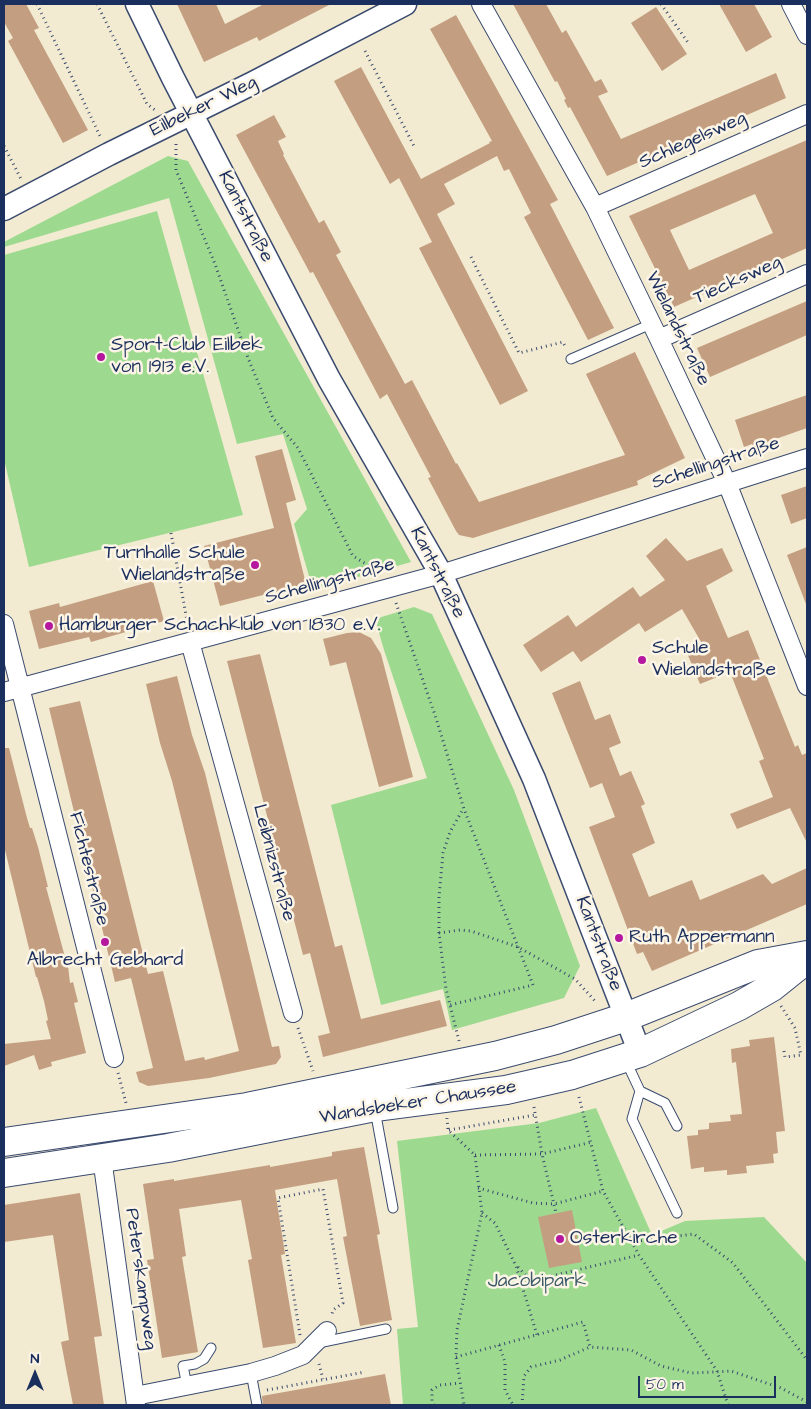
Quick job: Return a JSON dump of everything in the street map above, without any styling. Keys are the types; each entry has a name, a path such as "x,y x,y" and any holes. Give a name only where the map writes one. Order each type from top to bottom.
{"main road":[{"name":"Wandsbeker Chaussee","path":"4,1142 247,1107 466,1063 556,1040 626,1017 758,964 807,955"},
{"name":"Wandsbeker Chaussee","path":"4,1173 168,1148 375,1107 506,1090 572,1074 632,1055 732,1010 769,989 807,959"}],"street":[{"name":"Kantstraße","path":"137,4 329,379 440,574 534,780 626,1017 632,1055"},
{"name":"Eilbeker Weg","path":"4,209 405,4"},
{"name":"Wielandstraße","path":"481,4 595,206 727,483 807,686"},
{"path":"791,4 807,35"},
{"name":"Schlegelsweg","path":"595,206 807,114"},
{"name":"Tiecksweg","path":"655,332 807,274"},
{"name":"Schellingstraße","path":"12,690 440,574 807,458"},
{"name":"Fichtestraße","path":"4,624 12,690 114,1058"},
{"name":"Leibnizstraße","path":"190,642 293,1013"},
{"name":"Peterskampweg","path":"102,1158 136,1401"},
{"path":"136,1401 187,1386 275,1366 315,1343"}],"lane":[{"path":"571,358 655,332"},
{"path":"632,1055 640,1091 632,1119 677,1213"},
{"path":"640,1091 665,1103 677,1126"},
{"path":"375,1107 393,1208"},
{"path":"315,1343 386,1329"},
{"path":"187,1386 183,1366 195,1364 204,1358 211,1348"},
{"path":"250,1373 257,1405"}],"path":[{"path":"37,4 109,154"},
{"path":"97,4 147,104 162,115"},
{"path":"661,4 689,44"},
{"path":"365,51 414,146"},
{"path":"176,143 176,170 215,264 248,358 273,418 298,448 353,556 386,576 435,715 464,809 533,985 450,1005"},
{"path":"4,146 29,196"},
{"path":"471,257 519,353 563,342 571,358"},
{"path":"171,533 190,642"},
{"path":"464,809 450,832 442,854 439,933 446,989 466,1063"},
{"path":"439,933 460,930 518,947 575,980 595,1001"},
{"path":"769,989 795,1028 801,1055 785,1057 784,1051"},
{"path":"293,1013 321,1093"},
{"path":"114,1058 131,1124"},
{"path":"572,1074 592,1142 603,1191 639,1255 717,1371 728,1405"},
{"path":"530,1084 542,1154 556,1213"},
{"path":"464,1405 456,1357 458,1330 482,1213 475,1155 448,1130 535,1115"},
{"path":"475,1155 542,1154 592,1142"},
{"path":"478,1188 533,1203 554,1204 603,1191"},
{"path":"323,1189 343,1303 333,1310 315,1343 278,1198 323,1189"},
{"path":"482,1213 495,1223 516,1266 537,1335"},
{"path":"631,1242 694,1234 733,1263 807,1360"},
{"path":"516,1266 531,1281 639,1255"},
{"path":"456,1357 583,1322 590,1347"},
{"path":"499,1345 505,1362 505,1390 513,1405"},
{"path":"522,1405 524,1376 531,1367 560,1360 590,1347 631,1350 661,1366 691,1373 731,1371 781,1388 807,1402"},
{"path":"254,1392 365,1372"},
{"path":"434,1405 432,1390 440,1385 460,1383"}],"green space":[{"path":"168,156 188,161 411,562 313,590 294,524 307,509 283,434 237,444 169,198 4,247 4,242"},
{"name":"Sport-Club Eilbek von 1913 e.V.","path":"157,211 243,515 29,567 4,459 4,255"},
{"path":"414,607 432,614 514,790 580,966 564,998 452,1030 443,989 381,1005 331,805 427,778 375,619"},
{"name":"Jacobipark","path":"596,1108 652,1235 685,1221 764,1217 807,1263 807,1405 403,1405 397,1329 418,1327 397,1141 539,1123"}],"building":[{"path":"4,4 26,4 39,28 34,30 88,130 63,143 8,41 13,38 4,22"},
{"path":"177,4 216,4 225,24 264,4 331,4 259,41 257,37 204,62"},
{"path":"513,4 546,4 562,33 566,30 595,82 601,79 608,92 598,96 621,139 776,73 786,98 607,176 570,107 568,108 564,100 566,99 557,81 555,82"},
{"path":"719,4 754,4 772,37 746,52"},
{"path":"656,7 687,54 662,71 631,23"},
{"path":"456,15 558,200 550,204 614,328 588,340 524,217 531,213 509,169 504,171 497,156 444,184 455,204 437,214 528,391 500,405 419,248 432,242 399,178 390,184 334,81 361,67 421,179 490,143 492,141 430,29"},
{"path":"274,115 286,137 278,141 283,155 319,223 324,220 341,252 336,255 405,384 412,380 456,464 479,502 625,455 586,374 635,352 685,458 637,481 638,485 473,538 459,535 428,478 431,477 387,394 380,399 313,272 310,273 236,135"},
{"path":"807,140 807,248 674,307 629,216","holes":["755,194 773,233 689,270 670,230"]},
{"path":"807,301 807,335 710,377 697,348"},
{"path":"807,395 807,428 753,447 752,444 744,447 735,420"},
{"name":"Turnhalle Schule Wielandstraße","path":"282,449 296,500 286,503 306,584 220,606 204,546 274,528 255,456"},
{"path":"807,486 807,518 791,524 781,495"},
{"path":"666,538 687,561 722,548 733,571 706,586 728,638 748,630 795,747 798,745 802,755 807,753 807,843 790,808 737,829 730,814 773,797 759,761 764,759 730,672 700,684 687,653 704,647 682,609 645,632 639,623 581,662 573,651 541,672 523,645 568,615 576,627 633,587 640,597 665,580 646,556"},
{"path":"807,547 807,604 806,604 787,555"},
{"path":"153,581 164,621 91,642 89,637 39,649 29,611 59,603 60,607"},
{"path":"359,632 371,638 381,654 413,777 379,787 346,662 330,666 323,639"},
{"path":"260,654 335,947 342,945 361,1019 440,1000 447,1026 323,1057 318,1036 330,1033 310,953 303,955 227,661"},
{"path":"177,676 192,735 205,773 272,1047 279,1046 281,1057 276,1064 209,1078 148,1086 139,1082 136,1072 153,1068 131,978 115,982 49,708 80,701 148,974 163,971 185,1061 204,1057 205,1060 239,1051 146,684"},
{"path":"580,681 595,720 610,714 621,743 609,748 620,776 631,771 645,804 641,806 655,843 632,854 649,897 692,880 700,900 763,874 772,884 807,868 807,904 652,971 643,952 637,954 589,827 615,817 602,783 590,788 552,693"},
{"path":"4,748 9,748 27,818 38,847 48,887 46,887 65,957 67,957 70,983 73,982 78,1002 74,1003 86,1053 51,1062 52,1066 39,1070 34,1055 4,1066 4,1044 51,1039 46,1021 48,1020 44,1001 36,977 4,846"},
{"path":"774,1037 785,1131 776,1132 778,1153 773,1154 774,1163 746,1166 747,1173 727,1175 727,1170 704,1172 704,1167 691,1169 687,1136 698,1135 698,1130 709,1129 709,1123 731,1121 730,1115 742,1114 736,1062 732,1063 731,1049 750,1046 749,1040"},
{"path":"364,1147 380,1234 377,1235 392,1320 360,1326 343,1237 347,1236 337,1179 275,1190 285,1254 281,1255 296,1343 263,1348 248,1260 252,1259 241,1200 179,1209 186,1256 182,1257 198,1352 162,1358 147,1260 154,1259 143,1184 174,1179 174,1181 270,1165 270,1167 332,1156 332,1152"},
{"path":"80,1193 102,1336 94,1337 104,1405 73,1405 61,1342 69,1340 53,1235 4,1242 4,1205"},
{"name":"Osterkirche","path":"572,1210 582,1262 549,1268 538,1217"},
{"path":"385,1374 391,1405 263,1405 262,1396"}],"place":[{"name":"Sport-Club Eilbek von 1913 e.V.","path":"101,357"},
{"name":"Turnhalle Schule Wielandstraße","path":"255,565"},
{"name":"Hamburger Schachklub von 1830 e.V.","path":"49,626"},
{"name":"Schule Wielandstraße","path":"642,660"},
{"name":"Ruth Appermann","path":"619,938"},
{"name":"Albrecht Gebhard","path":"105,942"},
{"name":"Osterkirche","path":"560,1239"}]}
